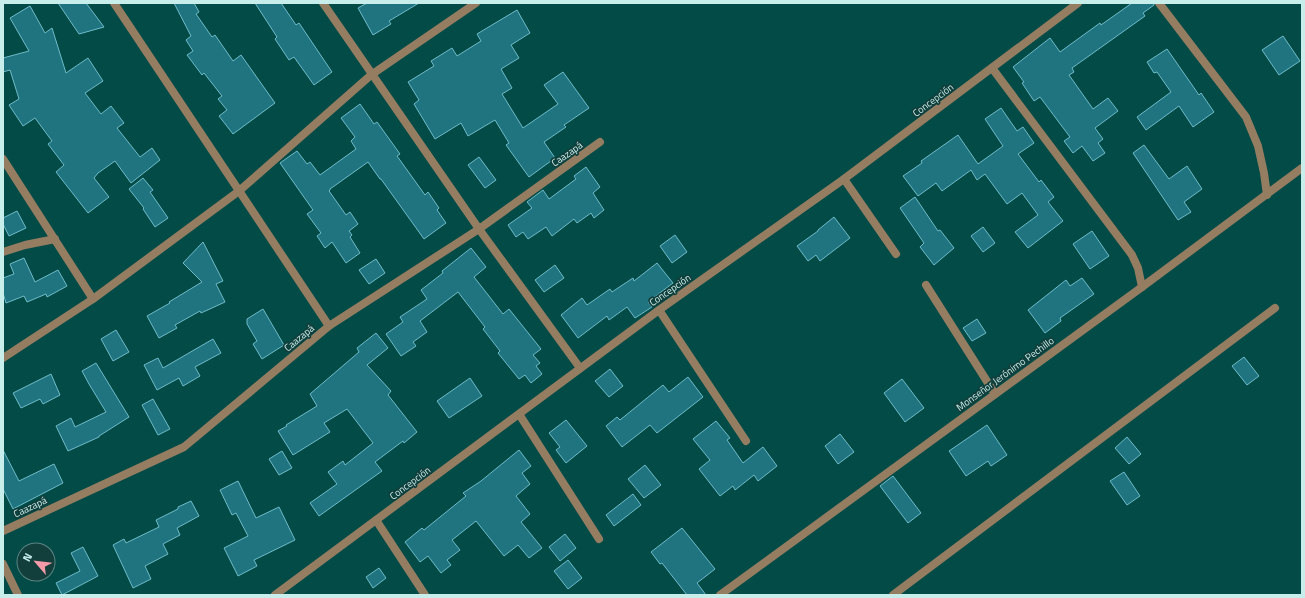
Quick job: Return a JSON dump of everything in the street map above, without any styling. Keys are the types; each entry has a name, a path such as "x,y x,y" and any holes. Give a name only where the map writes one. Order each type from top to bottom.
{"street":[{"path":"114,3 329,326"},
{"path":"323,3 479,228 580,368"},
{"path":"3,358 93,300 239,191 372,75 476,3"},
{"name":"Concepción","path":"275,595 659,310 844,179 1078,3"},
{"path":"1159,3 1246,117 1258,146 1267,194"},
{"path":"992,68 1132,255 1138,268 1142,287"},
{"name":"Caazapá","path":"3,531 184,447 329,326 479,228 600,142"},
{"path":"3,159 93,300"},
{"name":"Monseñor Jerónimo Pechillo","path":"720,595 1300,171"},
{"path":"844,179 896,254"},
{"path":"3,252 25,245 55,239"},
{"path":"926,285 995,394"},
{"path":"893,595 1275,308"},
{"path":"659,310 746,441"},
{"path":"519,414 599,539"},
{"path":"376,520 425,595"},
{"path":"3,564 18,595"}],"building":[{"path":"58,3 86,3 104,27 79,34"},
{"path":"174,3 194,3 199,12 196,14 212,37 215,35 233,61 241,55 275,103 233,134 219,116 227,110 218,99 222,96 204,73 202,75 187,55 193,51 186,40 191,36"},
{"path":"255,3 281,3 296,25 299,23 332,72 314,85 294,57 289,60 275,39 277,37"},
{"path":"367,3 419,3 389,21 391,24 373,35 358,8"},
{"path":"1132,3 1154,3 1154,5 1143,13 1145,16 1072,68 1074,72 1069,75 1093,109 1108,98 1118,111 1095,128 1103,139 1098,143 1105,153 1093,161 1082,146 1073,153 1064,141 1070,137 1040,97 1034,101 1022,83 1024,82 1013,67 1050,38 1060,52 1100,23 1101,25"},
{"path":"30,6 45,33 52,28 66,73 88,58 103,81 85,93 101,114 111,106 124,123 117,128 140,157 152,148 160,160 131,183 115,161 98,173 94,178 109,197 88,213 56,172 64,165 48,144 52,141 35,118 23,126 9,105 19,99 10,70 3,72 3,58 29,51 10,18"},
{"path":"517,10 530,33 511,45 519,58 501,69 512,88 502,94 523,128 558,104 544,85 563,72 589,108 564,125 566,127 544,142 555,158 529,177 506,145 509,143 495,120 468,136 461,123 435,139 414,104 419,100 408,82 434,66 431,61 452,48 457,56 481,41 477,34"},
{"path":"1283,36 1300,61 1279,75 1262,50"},
{"path":"1167,49 1199,95 1201,93 1214,112 1193,127 1179,106 1146,130 1137,117 1171,92 1157,72 1154,73 1147,62"},
{"path":"360,104 374,124 377,122 400,154 397,156 425,195 428,192 439,208 437,210 446,223 424,239 368,162 329,191 346,215 350,212 358,224 349,231 352,235 350,237 360,253 346,263 332,242 325,248 317,236 321,233 307,214 313,210 280,163 297,151 307,164 310,162 320,175 356,149 351,141 355,137 341,118"},
{"path":"1001,108 1017,131 1023,127 1034,143 1018,154 1039,182 1041,180 1054,197 1048,202 1063,221 1028,248 1015,232 1038,215 1022,193 1007,204 985,174 977,180 971,170 942,191 936,183 918,196 903,176 922,163 921,161 958,135 978,164 1003,146 985,119"},
{"path":"1144,145 1169,179 1187,166 1202,189 1184,202 1191,212 1178,220 1133,153"},
{"path":"479,157 496,180 485,188 468,165"},
{"path":"586,167 600,187 593,193 604,210 594,218 591,213 577,223 574,219 552,236 546,227 528,239 523,232 516,237 508,225 532,208 527,202 543,190 549,199 576,179 574,176"},
{"path":"143,178 153,190 150,192 168,218 155,227 143,209 144,208 129,189"},
{"path":"915,197 938,231 940,230 954,248 934,265 920,247 924,243 900,208"},
{"path":"17,211 26,228 9,236 3,224 3,218"},
{"path":"834,217 850,238 820,261 816,255 808,261 797,246"},
{"path":"983,227 995,243 983,252 971,236"},
{"path":"1092,231 1109,256 1090,269 1073,244"},
{"path":"675,235 687,252 672,263 660,246"},
{"path":"203,242 223,281 216,284 225,302 201,313 200,311 175,325 177,328 159,338 147,316 202,282 183,263"},
{"path":"471,248 486,267 474,277 503,314 509,309 541,349 533,355 540,363 536,366 542,374 531,383 525,375 519,379 506,363 498,353 500,351 483,329 485,327 458,292 420,321 427,332 413,342 416,346 401,356 386,334 403,322 400,317 427,299 421,290"},
{"path":"24,258 35,282 58,270 67,286 47,297 46,294 27,302 24,296 6,303 3,293 3,278 14,274 10,264"},
{"path":"376,259 385,273 369,284 359,270"},
{"path":"657,263 673,283 648,302 652,307 635,318 627,307 609,320 607,316 578,338 561,315 582,298 587,305 610,289 612,292 633,278 634,281"},
{"path":"555,265 564,278 544,292 535,280"},
{"path":"1082,278 1094,294 1060,318 1061,321 1045,333 1028,310 1066,280 1070,286"},
{"path":"263,309 284,345 262,359 253,344 257,341 247,324 247,319"},
{"path":"977,319 986,333 972,341 963,328"},
{"path":"116,330 129,352 113,361 101,339"},
{"path":"376,333 388,348 367,365 391,391 388,395 417,432 404,443 403,441 375,462 382,471 319,516 310,503 337,484 328,472 343,461 345,465 373,443 347,409 324,423 330,432 293,455 278,431 317,406 310,394 359,352 357,348"},
{"path":"213,339 221,353 195,367 200,376 183,386 179,378 157,390 144,365 158,358 163,368"},
{"path":"1244,357 1259,376 1247,385 1232,366"},
{"path":"96,363 129,417 99,437 68,451 56,426 71,418 75,427 106,412 82,371"},
{"path":"610,369 623,386 609,397 595,381"},
{"path":"51,374 60,395 43,404 40,399 21,408 13,393"},
{"path":"688,377 703,397 657,433 650,425 622,447 606,426 617,417 620,420 663,385 669,392"},
{"path":"470,378 482,396 449,418 437,401"},
{"path":"902,379 924,408 905,422 884,393"},
{"path":"153,399 170,429 158,435 142,405"},
{"path":"566,420 587,446 566,463 556,450 560,447 549,433"},
{"path":"716,421 730,438 727,440 743,463 763,447 777,466 758,481 754,475 735,490 733,486 720,496 699,469 710,460 693,439"},
{"path":"987,425 1007,455 991,466 988,461 966,476 949,451"},
{"path":"840,434 854,452 838,464 825,446"},
{"path":"1127,437 1141,454 1129,464 1115,448"},
{"path":"3,450 19,481 54,464 63,483 13,509 3,489"},
{"path":"519,450 531,466 522,473 530,484 516,496 530,514 521,522 542,548 529,558 518,545 504,556 476,521 452,540 460,550 447,560 451,565 441,573 428,556 420,562 405,542 422,528 424,530 466,496 463,493 481,481"},
{"path":"282,451 292,468 279,475 269,459"},
{"path":"645,465 661,485 644,498 628,479"},
{"path":"1124,472 1140,496 1127,505 1110,481"},
{"path":"893,476 921,513 908,523 880,486"},
{"path":"238,481 256,518 279,507 295,540 254,560 257,566 238,576 224,548 248,536 236,513 232,515 220,490"},
{"path":"633,494 641,505 614,526 606,515"},
{"path":"191,501 199,516 177,528 180,535 163,544 168,554 145,566 151,579 133,588 113,545 124,539 126,543 159,527 156,520"},
{"path":"682,528 715,569 697,583 706,595 687,595 662,563 660,564 651,552"},
{"path":"565,534 576,548 560,561 549,547"},
{"path":"83,547 98,576 62,595 56,583 80,571 71,553"},
{"path":"568,560 582,578 568,589 554,571"},
{"path":"379,568 386,578 373,588 366,577"}]}
